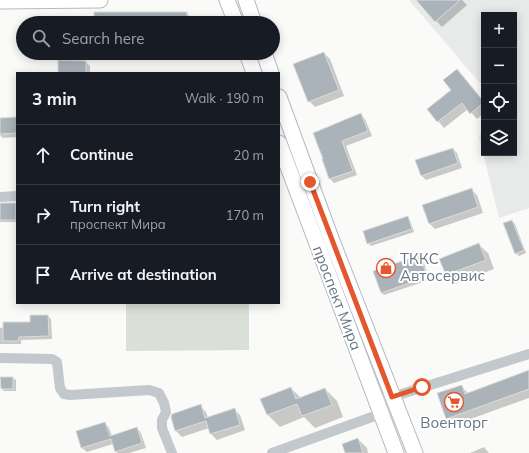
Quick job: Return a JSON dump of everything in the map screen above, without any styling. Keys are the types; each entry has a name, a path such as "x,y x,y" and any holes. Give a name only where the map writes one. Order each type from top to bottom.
{"main road":[{"path":"0,1 100,0"},
{"path":"227,0 233,16"},
{"path":"246,0 252,16"},
{"path":"249,60 254,72"},
{"path":"266,60 271,72"},
{"name":"проспект Мира","path":"280,100 332,241 415,453"},
{"name":"проспект Мира","path":"280,146 396,453"}],"street":[{"path":"0,197 16,196"},
{"path":"272,453 394,402 529,354"},
{"path":"0,358 52,359 57,362 60,388 64,394 70,395 148,390 159,394 164,403 166,412 162,420 162,428 172,453"}],"shaded area":[{"path":"409,0 529,0 529,208 499,218 484,156 517,156 517,12 481,12 481,84"},
{"path":"481,134 481,144 479,136"},
{"path":"126,304 249,304 249,350 126,351"}],"building":[{"path":"416,0 460,0 435,22"},
{"path":"94,12 187,12 187,16 94,16"},
{"path":"324,52 339,90 308,102 293,64"},
{"path":"58,60 86,61 86,72 58,72"},
{"path":"457,69 481,98 481,105 470,114 462,103 437,122 427,109 451,90 443,80"},
{"path":"361,113 368,131 342,141 353,171 329,179 313,133"},
{"path":"16,117 16,133 0,134 0,118"},
{"path":"453,148 458,163 421,176 415,160"},
{"path":"472,188 478,207 429,224 422,205"},
{"path":"0,203 16,203 16,220 0,220"},
{"path":"408,216 412,229 367,244 363,231"},
{"path":"512,220 524,250 515,254 503,223"},
{"path":"479,243 486,260 446,275 439,259"},
{"path":"420,255 427,277 381,293 373,271"},
{"path":"30,315 48,315 49,336 19,337 18,341 3,341 3,322 30,322"},
{"path":"529,370 529,389 446,419 437,393 462,385 465,394"},
{"path":"0,377 13,377 13,389 1,389"},
{"path":"291,387 296,399 325,388 332,405 302,416 297,404 267,415 260,399"},
{"path":"201,404 205,418 235,408 240,425 210,434 206,421 175,431 171,417 172,414"},
{"path":"105,422 110,436 137,427 142,443 115,452 111,439 81,448 76,431"},
{"path":"358,438 363,453 345,453 342,444"}],"place":[{"name":"ТККС Автосервис","path":"386,268"},
{"name":"Военторг","path":"454,402"}],"route":[{"path":"310,182 392,397 422,387"}]}
